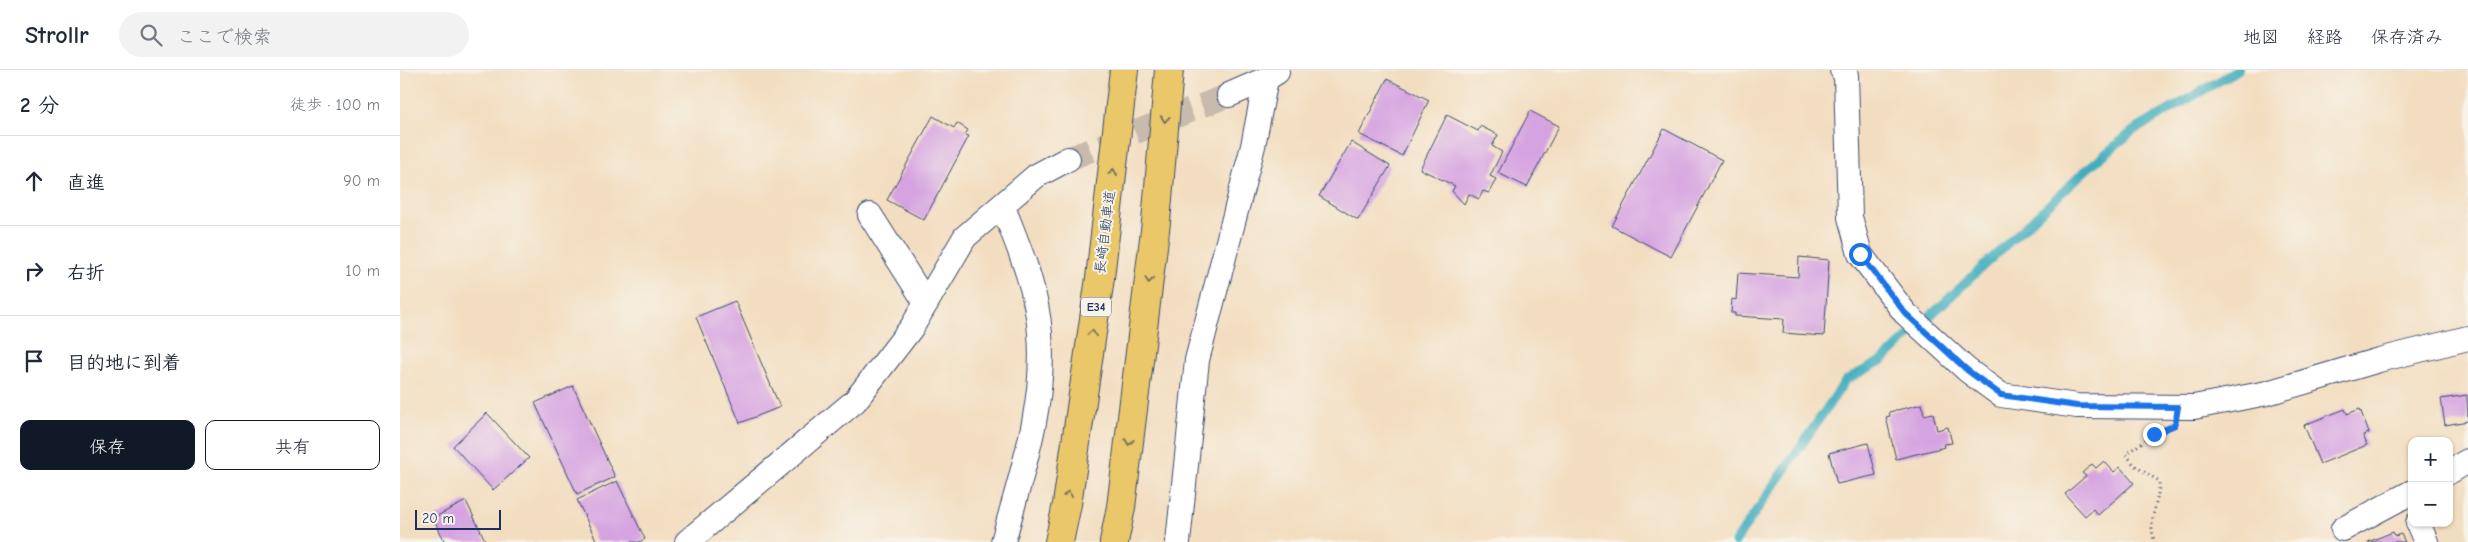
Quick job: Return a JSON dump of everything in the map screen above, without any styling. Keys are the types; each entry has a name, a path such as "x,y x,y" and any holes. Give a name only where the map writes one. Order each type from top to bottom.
{"highway":[{"name":"長崎自動車道","path":"1059,542 1100,278 1124,70"},
{"path":"1114,542 1121,506 1154,232 1169,70"}],"street":[{"path":"1842,70 1846,75 1850,217 1860,254 1905,313 1967,370 2001,395 2077,406 2194,407 2267,393 2378,360 2468,338"},
{"path":"1229,95 1273,74"},
{"path":"1178,542 1197,360 1273,74"},
{"path":"687,542 855,401 912,327 965,238 1036,176 1068,159"},
{"path":"1002,207 1029,273 1040,334 1038,407 1003,542"},
{"path":"870,215 926,303"},
{"path":"2453,470 2468,462"},
{"path":"2343,529 2408,500"},
{"path":"2420,527 2426,542"}],"path":[{"path":"2155,542 2151,532 2152,513 2160,495 2159,481 2135,466 2126,454 2154,434 2175,425 2178,407"}],"building":[{"path":"1387,79 1429,100 1402,156 1359,134"},
{"path":"1530,111 1559,126 1527,187 1498,173"},
{"path":"1447,115 1478,131 1480,126 1498,135 1492,146 1502,152 1490,176 1496,179 1489,193 1483,191 1479,199 1469,194 1464,204 1452,191 1455,186 1420,169"},
{"path":"933,116 954,128 957,123 968,130 965,135 969,136 924,220 887,200"},
{"path":"1664,129 1722,160 1671,257 1612,226"},
{"path":"1351,142 1390,166 1358,220 1319,196"},
{"path":"1799,257 1829,260 1824,336 1783,333 1784,319 1735,316 1735,313 1731,313 1732,299 1736,300 1738,273 1798,277"},
{"path":"735,301 780,407 740,423 696,317"},
{"path":"573,386 615,477 577,494 535,403"},
{"path":"2467,395 2468,421 2445,425 2441,399"},
{"path":"1922,404 1924,415 1933,413 1937,430 1948,427 1952,443 1944,444 1945,447 1896,459 1886,417 1890,416 1889,412"},
{"path":"2345,409 2347,414 2360,409 2369,433 2363,435 2367,445 2320,464 2304,425"},
{"path":"487,413 529,458 493,490 453,446"},
{"path":"1868,443 1876,475 1837,484 1829,453"},
{"path":"2104,461 2114,472 2120,467 2134,483 2098,515 2093,509 2085,516 2065,494 2086,476 2082,473 2092,464 2096,468"},
{"path":"617,481 645,539 639,542 597,542 577,500"},
{"path":"466,501 486,542 445,542 433,518"},
{"path":"2393,532 2395,536 2401,534 2405,542 2368,542"}],"waterway":[{"path":"1735,542 1846,380 1883,360 2087,169 2133,131 2238,70"}],"tunnel":[{"path":"1068,159 1229,95"}],"route":[{"path":"1860,254 1905,313 1967,370 2001,395 2077,406 2178,407 2175,425 2154,434"}]}
